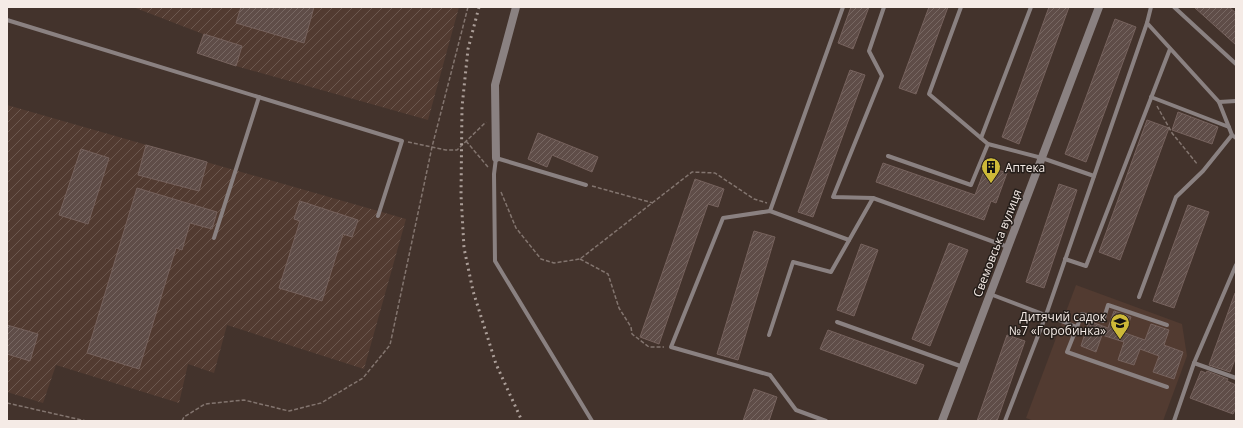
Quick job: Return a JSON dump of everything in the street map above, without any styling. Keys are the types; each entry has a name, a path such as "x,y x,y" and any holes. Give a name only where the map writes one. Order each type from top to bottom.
{"street":[{"path":"496,158 495,85 516,7"},
{"name":"Свемовська вулиця","path":"942,421 1099,7"}],"lane":[{"path":"770,211 843,7"},
{"path":"884,7 869,51 882,76 833,197 873,198 1008,248"},
{"path":"961,7 929,94 988,144 1042,158 1094,176"},
{"path":"981,138 1031,7"},
{"path":"1006,421 1046,315 1147,23 1151,7"},
{"path":"1174,7 1236,64"},
{"path":"7,20 402,141 378,216"},
{"path":"1139,297 1176,197 1203,171 1234,136 1229,128 1219,102 1147,23"},
{"path":"1065,259 1086,266 1170,49"},
{"path":"214,238 260,97"},
{"path":"1152,97 1229,128"},
{"path":"1219,102 1236,101"},
{"path":"888,156 971,185 988,144"},
{"path":"586,185 496,158 494,174 495,261 592,421"},
{"path":"769,336 793,262 831,272 873,198"},
{"path":"826,421 796,410 770,375 671,347 723,218 770,211 849,240"},
{"path":"1174,421 1194,363 1236,265"},
{"path":"990,294 1077,327"},
{"path":"1167,326 1108,305 1103,321 1082,314 1067,352 1167,388"},
{"path":"837,322 963,367"},
{"path":"1194,363 1236,378"}],"path":[{"path":"182,421 184,417 205,404 244,400 290,411 321,403 363,378 390,345 432,147 468,7"},
{"path":"1152,97 1172,133 1203,171"},
{"path":"402,141 446,150 457,150 496,111"},
{"path":"466,141 494,174 516,228 541,259 554,263 580,259 692,172 716,173 754,200 773,204"},
{"path":"586,185 653,203"},
{"path":"580,259 608,274 619,308 630,327 632,334 649,347 671,347"},
{"path":"7,403 86,421"}],"shaded area":[{"path":"133,7 459,7 428,120 236,66 197,53 203,34"},
{"path":"7,105 406,219 364,369 227,325 214,373 188,364 179,403 56,365 43,403 7,392"},
{"name":"Дитячий садок №7 «Горобинка»","path":"1076,285 1182,324 1187,356 1163,421 1034,421 1026,418"}],"building":[{"path":"241,7 314,7 304,43 236,23"},
{"path":"851,7 869,7 853,49 838,43"},
{"path":"929,7 948,7 916,94 899,88"},
{"path":"1049,7 1069,7 1019,144 1002,137"},
{"path":"1194,7 1229,7 1236,13 1236,45"},
{"path":"1115,19 1136,27 1086,162 1065,154"},
{"path":"204,34 242,46 236,66 197,53"},
{"path":"850,70 865,75 813,217 798,212"},
{"path":"1178,112 1218,127 1212,144 1172,130"},
{"path":"1147,120 1169,128 1120,260 1099,252"},
{"path":"538,133 598,157 592,172 552,155 547,167 528,159"},
{"path":"146,145 207,162 199,191 138,175"},
{"path":"81,149 109,158 88,224 59,215"},
{"path":"883,163 975,195 986,166 1007,173 996,203 991,201 984,220 876,182"},
{"path":"695,179 724,189 718,207 708,204 659,344 640,337"},
{"path":"1059,184 1077,190 1044,288 1026,282"},
{"path":"137,188 217,212 212,229 190,223 182,250 176,248 139,369 87,353"},
{"path":"300,201 358,220 352,237 343,234 322,301 279,288 300,221 294,219"},
{"path":"1188,205 1209,212 1174,308 1153,301"},
{"path":"754,231 775,237 738,360 717,354"},
{"path":"949,243 968,250 930,346 912,339"},
{"path":"861,244 878,250 854,316 837,310"},
{"path":"1235,293 1236,357 1230,372 1209,365"},
{"path":"1114,311 1131,317 1125,333 1145,340 1151,324 1169,330 1164,345 1183,352 1174,379 1153,372 1159,356 1140,349 1134,365 1118,360 1124,342 1102,335 1096,352 1081,346 1089,321 1108,328"},
{"path":"7,325 38,334 30,361 7,354"},
{"path":"828,330 924,365 916,384 820,349"},
{"path":"1007,335 1025,341 997,421 977,421"},
{"path":"1201,371 1206,373 1207,371 1228,379 1227,381 1236,385 1236,408 1233,414 1190,398"},
{"path":"754,389 777,397 769,421 743,421"}],"railway":[{"path":"479,7 468,49 462,107 461,195 464,248 473,291 496,364 522,421"}],"place":[{"name":"Аптека","path":"991,184"},
{"name":"Дитячий садок №7 «Горобинка»","path":"1120,340"}]}
